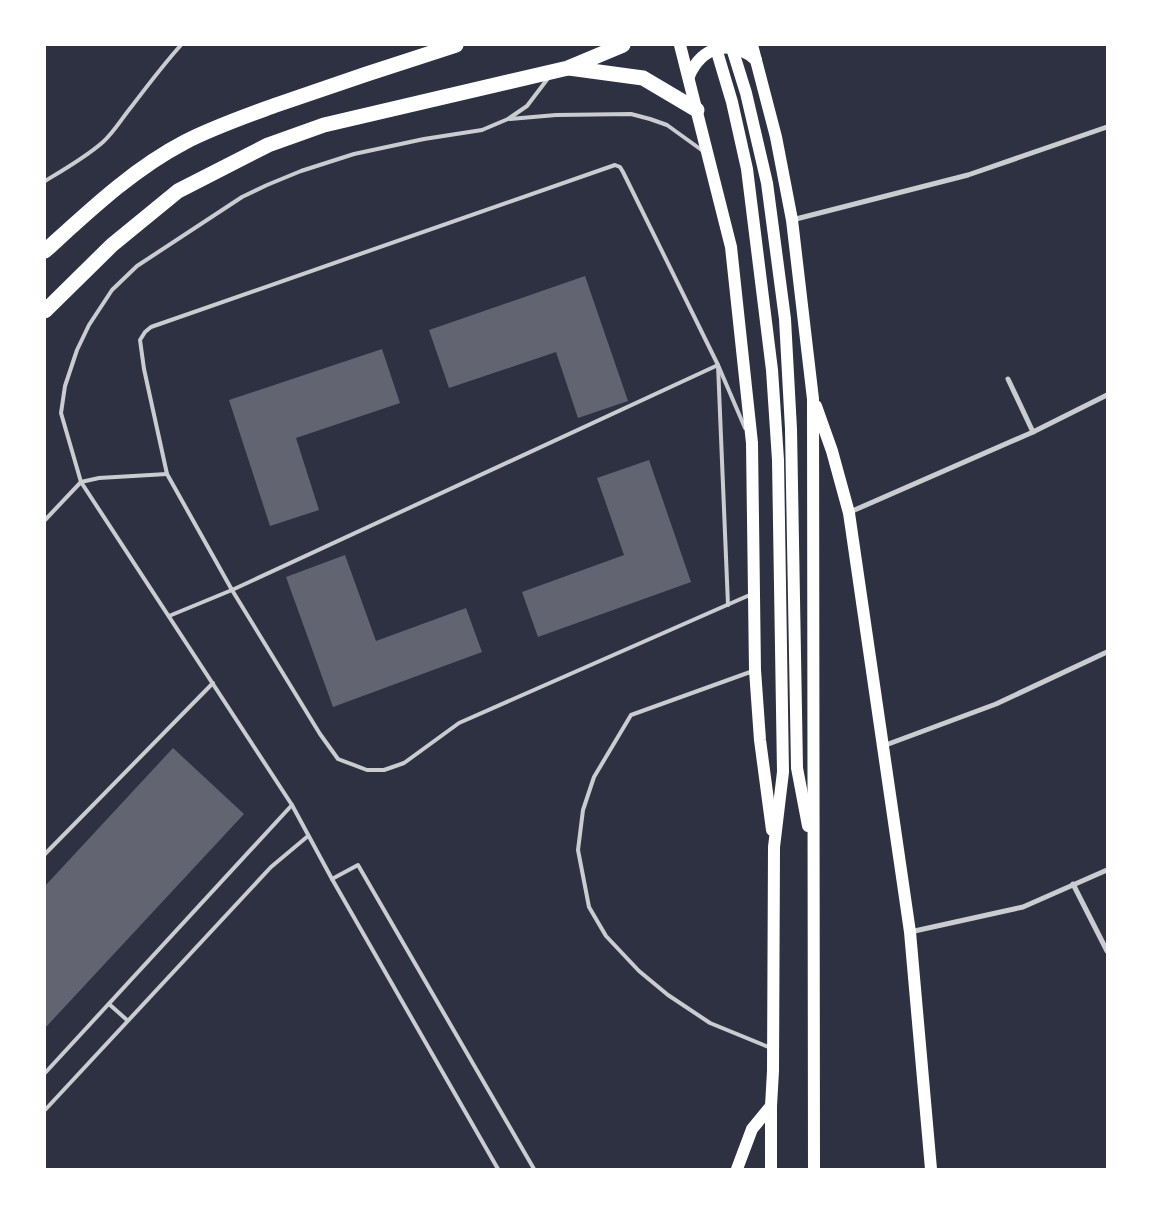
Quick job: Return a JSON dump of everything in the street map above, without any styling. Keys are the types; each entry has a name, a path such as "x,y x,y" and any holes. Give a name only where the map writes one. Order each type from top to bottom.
{"highway":[{"path":"45,251 104,198 144,166 186,141 252,114 350,78 456,45"},
{"path":"45,311 112,245 178,191 268,145 324,125 561,70 623,45"},
{"path":"561,70 643,78 698,110"}],"main road":[{"path":"680,45 732,247 752,443 755,670 760,740 774,847"},
{"path":"715,45 732,102 747,170 772,370 778,460 784,772 774,847 773,1048 770,1106 771,1169"},
{"path":"731,45 746,94 767,183 785,319 791,429 797,768 814,856"},
{"path":"752,45 776,137 792,220 814,399 814,1169"},
{"path":"689,76 700,58 708,52 718,49 739,49 748,53 756,60"},
{"path":"814,399 824,426 849,513 910,932 931,1169"},
{"path":"737,1169 752,1128 770,1106"}],"street":[{"path":"792,220 968,175 1107,127"},
{"path":"1008,379 1033,432"},
{"path":"849,513 1033,432 1107,395"},
{"path":"883,746 996,704 1107,652"},
{"path":"910,932 1023,907 1107,870"},
{"path":"1073,884 1107,951"}],"lane":[{"path":"45,181 77,162 103,142 121,123 127,112 180,45"},
{"path":"498,1169 332,879 292,804 81,482 61,413 65,386 77,350 89,325 112,290 138,266 242,197 267,185 354,154 424,139 482,130 508,119 527,106 561,70"},
{"path":"508,119 556,115 631,114 650,118 666,125 709,155"},
{"path":"752,443 718,365 620,167 614,165 151,327 140,340 144,369 167,474 232,590 320,734 338,759 367,770 384,770 404,763 459,723 754,593"},
{"path":"169,616 232,590 718,365"},
{"path":"718,365 728,605"},
{"path":"45,520 81,482 99,478 167,474"},
{"path":"755,670 631,715 594,777 583,810 578,850 589,907 606,936 639,971 668,995 710,1023 773,1048"},
{"path":"45,854 213,683"},
{"path":"45,1073 292,804"},
{"path":"45,1110 271,866 308,836"},
{"path":"332,879 358,864 534,1169"},
{"path":"109,1004 127,1020"}],"building":[{"path":"585,276 628,401 578,418 556,352 449,388 429,330"},
{"path":"382,349 400,403 296,438 319,510 270,526 229,400"},
{"path":"649,460 691,582 538,637 522,592 624,555 597,478"},
{"path":"345,555 376,641 466,608 482,652 333,707 286,577"},
{"path":"173,748 244,814 45,1028 45,886"}]}
